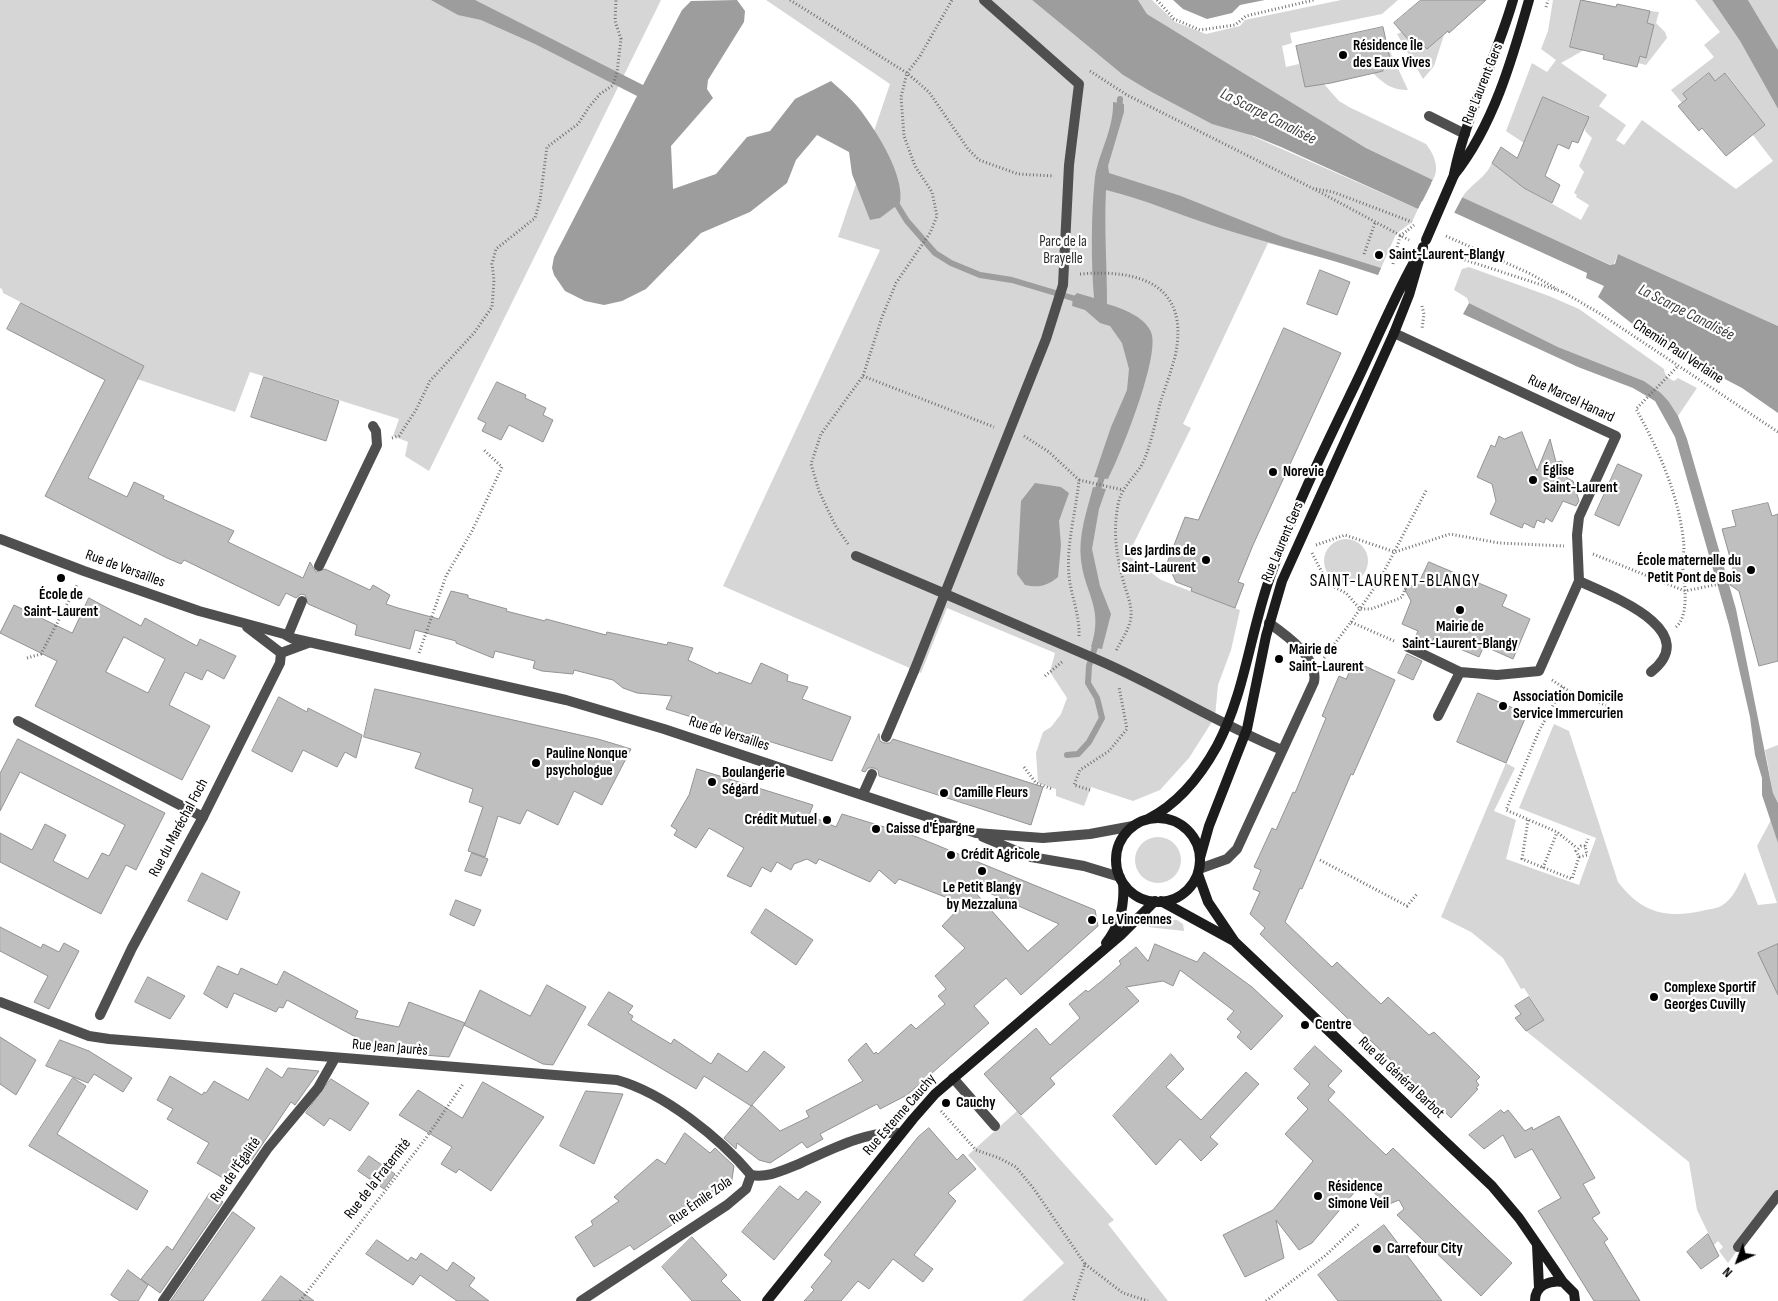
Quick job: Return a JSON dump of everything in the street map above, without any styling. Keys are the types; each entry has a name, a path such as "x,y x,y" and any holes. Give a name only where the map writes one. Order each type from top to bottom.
{"main road":[{"name":"Rue Laurent Gers","path":"1148,819 1170,805 1193,781 1217,745 1241,685 1262,598 1283,543 1398,292 1424,244 1454,175 1465,134 1496,53 1513,0"},
{"name":"Rue Laurent Gers","path":"1454,175 1468,158 1498,94 1529,0"},
{"name":"Rue Laurent Gers","path":"1200,858 1208,826 1245,734 1269,622 1280,587 1298,542 1394,332 1409,295 1424,244"},
{"path":"1164,818 1183,826 1194,838 1200,858 1198,871 1193,884 1181,895 1158,901 1139,897 1122,880 1117,866 1118,849 1122,839 1133,826 1148,819 1164,818"},
{"name":"Rue du Général Barbot","path":"1198,871 1208,902 1235,942 1492,1186 1519,1218 1563,1282 1570,1287 1575,1301"},
{"name":"Rue Estenne Cauchy","path":"1101,950 1110,938 1121,915 1124,898 1122,880"},
{"name":"Rue du Général Barbot","path":"1158,901 1235,942"},
{"name":"Rue Estenne Cauchy","path":"767,1301 924,1106 953,1078 1101,950 1121,935 1158,901"},
{"path":"1535,1301 1539,1288 1537,1245"},
{"path":"1539,1288 1546,1283 1554,1281 1563,1282"}],"street":[{"path":"886,737 1046,339 1062,285 1069,176 1079,84 984,0"},
{"path":"1429,116 1465,134"},
{"name":"Rue Marcel Hanard","path":"1394,332 1616,436 1582,508 1577,528 1580,581 1539,671"},
{"path":"319,566 378,445 376,431 373,426"},
{"name":"Rue de Versailles","path":"0,539 84,571 199,611 288,639 314,642 413,667 566,700 664,728 976,833 1043,838 1090,834 1133,826"},
{"path":"856,556 1098,660 1245,734 1282,750"},
{"path":"1580,581 1639,609 1655,623 1664,638 1666,653 1663,660 1651,672"},
{"name":"Rue du Maréchal Foch","path":"100,1016 132,948 202,817 280,663 275,640 288,639 302,601"},
{"path":"1198,871 1227,860 1237,848 1314,682 1314,670 1290,639 1269,622"},
{"name":"Rue de Versailles","path":"241,623 278,651"},
{"path":"278,651 288,652 288,639"},
{"path":"1408,647 1460,672 1483,676 1539,671"},
{"path":"1438,716 1460,672"},
{"path":"18,721 173,799 202,817"},
{"path":"863,794 872,774"},
{"path":"976,833 1031,857 1084,866 1122,880"},
{"name":"Rue Jean Jaurès","path":"0,1002 89,1036 109,1040 471,1070 604,1078 628,1083 683,1115 732,1154 751,1176"},
{"name":"Rue de l'Égalité","path":"163,1301 268,1148 318,1088 335,1058"},
{"path":"953,1078 995,1126"},
{"name":"Rue Émile Zola","path":"581,1301 727,1205 746,1188 751,1176 775,1174 860,1139 886,1132 901,1133"},
{"path":"1738,1247 1778,1195"}],"path":[{"path":"378,445 398,436 416,410 430,380 474,333 492,307 494,280 492,264 496,248 535,218 540,200 547,147 578,124 600,94 613,85 618,72 621,39 614,21 616,0"},
{"path":"790,0 907,73 929,92 968,149 979,160 1018,174 1069,176"},
{"path":"856,556 835,525 819,491 811,464 822,434 863,376 882,317 896,283 930,232 937,216 932,192 916,166 904,136 901,98 907,73 920,56 952,0"},
{"path":"1157,0 1174,19 1200,30 1235,25 1246,16 1314,0"},
{"path":"1089,70 1127,95 1314,189 1375,224 1400,236 1408,230"},
{"path":"1314,189 1333,192 1412,222"},
{"path":"1364,254 1375,224"},
{"path":"1446,236 1532,274 1563,292"},
{"path":"1424,244 1563,292"},
{"path":"1090,273 1109,273 1148,280 1157,286 1176,315 1175,356 1152,432 1141,466 1123,490 1118,502 1114,533 1117,559 1130,605 1131,618 1110,666"},
{"name":"Chemin Paul Verlaine","path":"1563,292 1599,313 1778,432"},
{"path":"1664,638 1681,622 1684,614 1684,547 1676,504 1660,459 1636,409 1678,366"},
{"path":"863,376 1028,438 1049,452 1078,480 1123,490"},
{"path":"413,667 446,576 472,531 502,467 484,450"},
{"path":"1045,676 1062,663 1070,648 1079,637 1080,622 1069,577 1069,544 1078,480"},
{"path":"1314,670 1351,622 1379,581 1427,489"},
{"path":"1408,590 1405,589 1402,598 1371,609 1360,609 1346,593 1328,584 1309,548 1345,535 1395,552 1450,534 1499,543 1577,547 1685,591 1729,583"},
{"path":"26,658 41,654 84,571"},
{"path":"1351,622 1408,647"},
{"path":"1539,671 1586,699 1606,705"},
{"path":"1090,790 1074,785 1077,775 1084,766 1109,751 1127,729 1119,686 1127,674"},
{"path":"1563,687 1539,731 1506,810 1557,832 1578,848"},
{"path":"1024,767 1036,783 1052,789"},
{"path":"1528,820 1522,859 1572,879 1579,857 1577,855 1578,848"},
{"path":"1544,868 1557,832"},
{"path":"1579,857 1587,855 1585,846 1588,839"},
{"path":"1578,848 1585,846"},
{"path":"1320,860 1407,906 1417,894"},
{"name":"Rue de la Fraternité","path":"300,1301 442,1116 471,1070"},
{"path":"934,1116 940,1110 976,1150 1016,1167 1034,1189 1085,1264 1123,1293 1148,1301"},
{"path":"1266,1301 1326,1255 1360,1223"},
{"path":"1073,1301 1085,1264"}],"green space":[{"path":"0,0 661,0 429,471 405,456 408,442 393,436 399,419 250,372 235,412 137,379 144,366 3,293 0,288"},
{"name":"Parc de la Brayelle","path":"766,0 1032,0 1123,75 1148,90 1418,209 1412,222 1396,234 1378,275 1268,243 1183,424 1191,428 1128,555 1161,580 1240,610 1231,650 1218,685 1215,717 1189,758 1160,790 1133,801 1091,787 1084,806 1056,796 1056,789 1038,783 1036,753 1043,732 1051,727 1061,714 1067,698 1050,672 1055,653 947,608 921,673 723,586 880,250 838,237 890,84"},
{"path":"1138,0 1152,0 1175,22 1206,34 1240,26 1245,20 1341,0 1398,0 1382,14 1290,33 1292,43 1282,46 1286,67 1299,64 1305,87 1323,83 1339,101 1349,107 1426,144 1436,166 1433,180 1366,148 1147,14"},
{"path":"1553,0 1581,0 1577,30 1573,30 1570,47 1584,50 1561,63 1607,95 1599,106 1626,125 1616,140 1624,145 1642,120 1736,189 1773,161 1753,135 1765,125 1726,73 1715,81 1708,73 1684,94 1687,99 1682,103 1671,90 1714,57 1704,45 1720,32 1695,0 1712,0 1740,41 1778,109 1778,326 1618,254 1614,264 1611,265 1462,198 1486,173 1492,163 1524,188 1581,220 1589,205 1576,197 1577,195 1574,193 1584,172 1579,166 1592,138 1585,131 1587,115 1543,97 1524,143 1506,131 1532,63 1547,72 1556,60 1541,49 1548,31"},
{"path":"1748,0 1778,0 1778,50"},
{"path":"1650,11 1659,12 1656,23 1665,32 1667,38 1646,65 1638,63 1640,56 1646,58 1653,25 1647,23"},
{"path":"1402,32 1418,51 1424,46 1427,49 1444,35 1434,66 1423,79 1397,34"},
{"path":"1387,45 1408,90 1389,86 1373,73 1383,71 1383,65 1391,64"},
{"path":"1469,267 1579,309 1664,369 1670,379 1674,381 1678,378 1697,388 1678,416 1661,393 1644,381 1558,347 1469,303 1467,298 1454,290 1462,269"},
{"path":"1350,539 1362,545 1367,552 1367,570 1362,577 1355,582 1342,583 1334,580 1327,573 1324,557 1327,549 1334,542"},
{"name":"Complexe Sportif Georges Cuvilly","path":"1554,724 1569,731 1618,882 1636,900 1655,911 1676,914 1719,907 1732,896 1745,872 1758,905 1777,903 1757,846 1778,807 1778,1195 1728,1263 1719,1251 1723,1247 1718,1241 1714,1245 1697,1210 1689,1162 1526,1031 1544,1019 1524,988 1521,989 1503,958 1471,932 1441,917 1506,763 1515,768 1494,811 1516,820 1506,859 1579,885 1596,838 1519,808"},
{"path":"1778,745 1778,803 1773,793 1765,750"},
{"path":"1153,837 1163,837 1177,847 1181,860 1177,873 1171,879 1163,883 1153,883 1139,873 1135,865 1135,855 1145,841"},
{"path":"1160,919 1177,920 1183,924 1184,931 1148,927"},
{"path":"1017,1111 1114,1220 1108,1224 1168,1301 1022,1301 1064,1263 968,1155"}],"water":[{"path":"431,0 475,0 643,85 682,10 691,1 737,0 745,11 744,22 708,80 707,89 713,98 671,146 673,189 716,174 747,137 770,131 795,99 831,81 858,107 882,142 898,180 900,203 880,218 870,220 852,174 849,152 817,135 796,160 787,183 750,212 701,233 646,289 622,301 604,305 585,301 565,291 554,275 552,268 554,257 637,96 535,44 481,20 458,15"},
{"name":"La Scarpe Canalisée","path":"1032,0 1138,0 1147,14 1366,148 1433,180 1431,183 1610,265 1615,264 1618,254 1778,326 1778,413 1742,388 1658,344 1598,297 1604,286 1586,278 1587,273 1455,213 1422,201 1418,209 1281,147 1254,136 1212,124 1123,75"},
{"path":"1173,0 1265,0 1240,5 1232,13 1207,19 1183,9"},
{"path":"1712,0 1748,0 1778,50 1778,109 1740,41"},
{"path":"1113,102 1124,104 1124,112 1108,166 1109,173 1181,196 1283,237 1381,268 1378,275 1217,227 1148,202 1106,190 1107,304 1126,311 1144,322 1151,332 1153,344 1138,406 1108,479 1094,477 1111,427 1127,390 1129,369 1122,343 1110,326 1100,323 1085,310 1072,306 1073,297 1077,293 1094,298 1092,238 1095,177 1109,131"},
{"path":"1469,303 1558,347 1644,381 1661,393 1678,416 1687,439 1736,609 1773,793 1778,803 1778,843 1762,795 1762,778 1755,755 1750,717 1729,625 1675,437 1655,401 1633,388 1578,367 1463,314"},
{"path":"1035,483 1061,487 1069,493 1059,521 1061,545 1058,577 1043,586 1025,585 1017,574 1021,501"},
{"path":"1093,487 1106,489 1099,509 1092,549 1100,586 1111,614 1102,649 1091,647 1095,611 1083,572 1080,551 1084,523"}],"pier":[{"path":"1434,178 1434,182 1463,196 1453,215 1423,204 1420,211 1417,212"}],"building":[{"name":"Résidence Île des Eaux Vives","path":"1421,0 1486,0 1449,33 1448,31 1427,49 1424,46 1418,51 1394,23"},
{"path":"1581,0 1616,7 1617,4 1650,11 1647,23 1654,25 1646,58 1640,56 1637,67 1603,59 1604,55 1570,47"},
{"name":"Résidence Île des Eaux Vives","path":"1383,27 1391,64 1383,65 1383,71 1305,87 1296,46"},
{"path":"1709,73 1715,81 1725,73 1765,125 1726,156 1702,128 1699,131 1678,106 1687,99 1683,94"},
{"path":"1543,97 1589,117 1578,143 1572,141 1569,149 1558,144 1545,176 1560,185 1552,203 1524,188 1492,163 1501,147 1517,158"},
{"path":"1320,270 1350,282 1337,315 1307,304"},
{"path":"21,303 144,366 88,478 127,497 134,482 164,496 163,499 234,531 228,542 303,578 310,562 316,572 325,569 370,590 373,585 390,595 386,604 398,608 439,619 451,591 507,609 506,611 545,621 546,619 606,635 607,632 667,645 668,642 693,648 688,660 718,674 719,672 751,684 761,663 788,675 787,681 808,687 802,699 851,717 832,761 666,709 672,696 637,693 623,688 613,680 574,670 573,674 542,671 533,668 535,661 495,651 493,658 456,643 456,641 415,630 410,649 355,635 357,625 308,604 305,595 301,594 296,598 286,593 279,606 184,560 181,564 167,558 45,496 105,380 7,329"},
{"path":"1284,328 1341,353 1253,545 1238,582 1244,584 1235,608 1191,591 1192,588 1176,582 1167,563 1185,517 1198,520"},
{"path":"264,377 339,401 326,441 251,417"},
{"path":"497,382 526,395 525,398 546,408 543,415 553,420 543,442 509,425 501,440 482,431 486,423 478,419"},
{"name":"Église Saint-Laurent","path":"1522,432 1537,471 1550,439 1556,462 1562,461 1567,478 1573,481 1579,501 1576,506 1563,501 1552,522 1546,518 1544,523 1537,520 1534,528 1524,523 1522,528 1490,514 1496,501 1492,484 1477,477 1491,445 1495,447 1499,436 1504,439"},
{"path":"1618,464 1642,475 1619,526 1595,515"},
{"path":"1768,503 1772,516 1778,514 1778,661 1759,666 1739,591 1730,585 1729,578 1733,568 1722,529 1736,526 1732,511"},
{"name":"Mairie de Saint-Laurent-Blangy","path":"1429,562 1507,595 1502,606 1530,619 1513,659 1484,646 1479,657 1434,638 1428,649 1413,642 1418,631 1402,624 1411,601 1404,588 1418,584"},
{"path":"89,598 141,626 145,618 197,646 200,639 236,656 224,679 207,670 202,680 185,672 169,705 210,726 182,780 35,706 57,661 0,633 14,605 72,633","holes":["124,637 165,659 148,693 106,672"]},
{"path":"1407,654 1422,661 1413,680 1398,673"},
{"path":"1354,661 1395,680 1353,775 1351,774 1302,889 1300,888 1285,922 1332,967 1337,962 1381,1004 1388,997 1429,1035 1434,1032 1480,1077 1476,1081 1479,1085 1476,1088 1478,1089 1451,1118 1260,934 1265,928 1250,914 1260,892 1253,889 1261,870 1254,867 1272,828 1276,830 1293,792 1295,793 1326,718 1322,716 1339,676 1346,679"},
{"path":"375,689 598,739 631,749 602,805 574,791 558,825 527,810 520,824 498,816 485,857 468,851 483,807 469,802 473,789 415,768 421,753 364,737"},
{"path":"1478,693 1527,714 1506,763 1457,742"},
{"path":"279,697 307,712 308,708 362,735 356,758 345,752 337,767 303,750 292,772 252,751"},
{"path":"879,734 880,741 884,743 890,743 893,739 1043,787 1031,825 879,776 878,770 874,768 868,768 865,772 862,771"},
{"path":"18,739 165,813 136,870 126,865 101,914 0,862 0,833 32,850 45,824 66,835 53,861 88,879 102,853 109,856 125,825 20,772 0,811 0,774"},
{"path":"697,769 813,805 809,815 836,827 842,814 917,837 1095,910 1098,926 1021,995 1006,978 974,1006 989,1023 907,1095 880,1109 877,1104 820,1134 823,1139 807,1148 802,1142 770,1163 759,1160 737,1143 736,1149 724,1138 752,1105 780,1131 809,1117 806,1111 863,1081 848,1060 866,1043 874,1054 876,1052 878,1054 911,1024 916,1029 945,1004 938,996 946,989 935,976 965,948 942,926 963,904 899,879 895,884 879,870 870,882 819,859 816,864 807,859 794,864 791,870 777,862 771,872 762,867 751,887 727,876 744,848 709,828 696,848 674,835 677,830 671,826 689,795","holes":["967,883 1059,924 1028,951"]},
{"path":"472,853 488,859 481,876 465,871"},
{"path":"202,873 240,892 227,920 188,901"},
{"path":"456,900 481,910 474,926 450,915"},
{"path":"766,909 813,940 796,965 751,933"},
{"path":"0,927 41,948 43,944 59,952 64,943 79,951 49,1009 34,1002 48,976 0,951"},
{"path":"1155,944 1197,962 1204,952 1252,987 1283,1016 1251,1050 1237,1037 1241,1032 1227,1019 1234,1011 1180,970 1173,986 1163,981 1126,987 1139,1001 1050,1078 1055,1084 1021,1115 984,1074 1036,1028 1050,1045 1080,1018 1069,1004 1086,990 1088,992 1104,979 1121,964 1119,961 1136,947 1148,961"},
{"path":"1778,944 1778,995 1758,953"},
{"path":"218,966 238,975 241,968 277,985 284,971 358,1011 355,1018 399,1027 409,1002 465,1023 449,1057 411,1054 405,1051 403,1054 364,1046 365,1042 287,1000 283,1008 279,1007 276,1012 234,993 227,1008 204,994"},
{"path":"148,977 185,996 170,1019 135,1002"},
{"path":"547,985 586,1007 553,1065 543,1064 464,1025 480,990 530,1016"},
{"path":"609,992 633,1006 628,1013 633,1016 631,1020 671,1044 674,1039 711,1064 718,1053 747,1072 764,1051 785,1067 751,1106 704,1076 696,1089 588,1025"},
{"path":"1529,997 1544,1020 1526,1031 1515,1018 1521,1014 1515,1006"},
{"path":"0,1037 36,1060 16,1095 0,1084"},
{"path":"60,1040 89,1051 132,1078 123,1092 94,1074 88,1083 46,1066"},
{"name":"Résidence Simone Veil","path":"1315,1046 1342,1071 1328,1086 1335,1092 1328,1100 1386,1155 1393,1148 1512,1263 1481,1296 1397,1215 1404,1209 1399,1200 1387,1205 1363,1182 1312,1243 1299,1250 1276,1220 1284,1258 1245,1277 1223,1235 1273,1210 1313,1161 1285,1134 1308,1109 1297,1098 1310,1084 1294,1069"},
{"path":"1171,1054 1184,1069 1166,1087 1201,1120 1246,1072 1259,1084 1210,1137 1218,1144 1201,1161 1180,1139 1156,1165 1113,1116"},
{"path":"267,1068 282,1078 288,1068 319,1071 295,1105 291,1102 249,1164 244,1161 230,1182 197,1163 209,1143 167,1119 173,1109 157,1100 170,1076 202,1095 204,1092 206,1093 214,1081 248,1100"},
{"path":"73,1078 86,1086 57,1134 148,1191 137,1210 29,1146"},
{"path":"331,1079 369,1103 350,1131 330,1118 324,1126 306,1113"},
{"path":"483,1082 544,1117 491,1191 459,1169 456,1173 441,1164 452,1147 399,1115 418,1090 462,1118"},
{"path":"586,1091 623,1094 594,1164 560,1146"},
{"path":"1501,1110 1504,1113 1508,1110 1525,1131 1532,1127 1533,1130 1559,1116 1595,1178 1583,1184 1600,1213 1592,1218 1608,1239 1604,1242 1640,1301 1594,1301 1538,1211 1561,1198 1532,1149 1515,1158 1503,1135 1484,1149 1469,1135"},
{"path":"929,1128 957,1160 963,1154 976,1169 948,1193 956,1201 914,1255 933,1269 923,1282 893,1259 869,1289 858,1281 841,1301 804,1301 814,1290 811,1287 832,1261 824,1255 918,1137"},
{"path":"685,1133 710,1153 715,1148 734,1166 731,1186 634,1250 630,1245 594,1267 575,1237 593,1225 591,1221 619,1201 614,1197 657,1159 665,1164"},
{"path":"369,1156 395,1174 384,1189 358,1171"},
{"path":"780,1186 798,1200 806,1191 821,1202 774,1260 742,1232"},
{"path":"210,1193 223,1202 160,1293 141,1279 167,1246 172,1250"},
{"path":"233,1212 255,1228 203,1301 171,1301"},
{"name":"Carrefour City","path":"1384,1225 1442,1301 1338,1301 1318,1275"},
{"path":"1708,1234 1719,1256 1701,1269 1687,1252"},
{"path":"692,1237 727,1275 721,1281 741,1301 692,1301 662,1267"},
{"path":"377,1240 408,1261 411,1257 416,1260 421,1253 447,1271 453,1262 475,1278 469,1286 489,1301 457,1301 420,1275 413,1285 366,1254"},
{"path":"128,1270 148,1285 138,1301 120,1301 111,1295"},
{"path":"281,1276 314,1301 262,1301"}],"waterway":[{"path":"1119,111 1120,99"},
{"path":"894,200 907,221 935,253 951,263 980,275 1012,280 1079,300"},
{"path":"1096,495 1104,471"},
{"path":"1067,755 1078,754 1089,742 1102,718 1097,698 1088,683 1089,666 1097,641"}],"place":[{"name":"Résidence Île des Eaux Vives","path":"1343,55"},
{"name":"Saint-Laurent-Blangy","path":"1379,255"},
{"name":"Norevie","path":"1273,472"},
{"name":"Église Saint-Laurent","path":"1533,480"},
{"name":"Les Jardins de Saint-Laurent","path":"1206,560"},
{"name":"École maternelle du Petit Pont de Bois","path":"1751,570"},
{"name":"École de Saint-Laurent","path":"61,578"},
{"name":"Mairie de Saint-Laurent-Blangy","path":"1460,610"},
{"name":"Mairie de Saint-Laurent","path":"1279,659"},
{"name":"Association Domicile Service Immercurien","path":"1503,706"},
{"name":"Pauline Nonque psychologue","path":"536,763"},
{"name":"Boulangerie Ségard","path":"712,782"},
{"name":"Camille Fleurs","path":"944,793"},
{"name":"Crédit Mutuel","path":"827,820"},
{"name":"Caisse d'Épargne","path":"876,829"},
{"name":"Crédit Agricole","path":"951,855"},
{"name":"Le Petit Blangy by Mezzaluna","path":"982,871"},
{"name":"Le Vincennes","path":"1092,920"},
{"name":"Complexe Sportif Georges Cuvilly","path":"1654,997"},
{"name":"Centre","path":"1305,1025"},
{"name":"Cauchy","path":"946,1103"},
{"name":"Résidence Simone Veil","path":"1318,1196"},
{"name":"Carrefour City","path":"1377,1249"}],"district":[{"name":"SAINT-LAURENT-BLANGY","path":"1395,581"}]}
